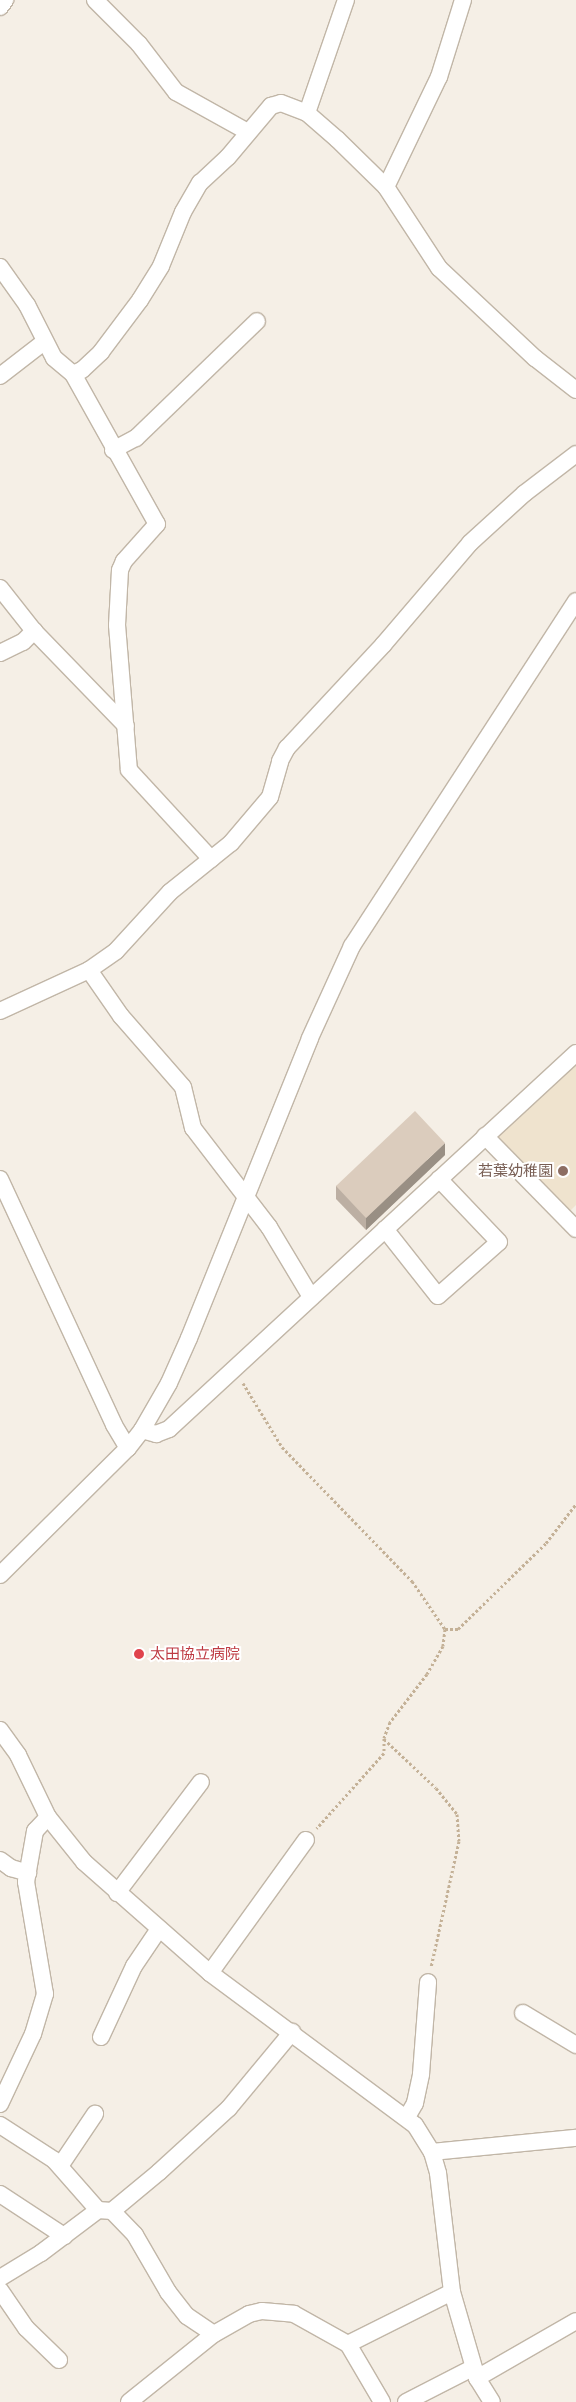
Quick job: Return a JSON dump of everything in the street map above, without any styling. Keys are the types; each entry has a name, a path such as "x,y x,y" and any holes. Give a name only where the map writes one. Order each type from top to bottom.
{"street":[{"path":"0,7 5,0"},
{"path":"95,0 139,44 176,92 248,132"},
{"path":"307,113 346,0"},
{"path":"386,187 439,77 463,0"},
{"path":"73,374 82,370 100,352 140,300 160,266 191,197 270,106 281,103 307,113 386,187 439,268 529,352 576,390"},
{"path":"0,267 27,305 44,342 54,358 73,374 113,450 157,524 124,562 120,570 117,625 129,770 210,859"},
{"path":"113,450 136,438 257,321"},
{"path":"0,376 44,342"},
{"path":"0,1011 89,970 116,951 170,892 253,821 270,797 280,761 287,748 383,646 464,550 525,493 576,454"},
{"path":"0,588 34,631 126,726"},
{"path":"0,1575 128,1448 142,1430 169,1383 352,946 576,601"},
{"path":"0,652 23,642 34,631"},
{"path":"89,970 121,1016 183,1087 193,1128 245,1198 270,1227 311,1297"},
{"path":"142,1430 156,1434 169,1429 576,1053"},
{"path":"485,1136 576,1229"},
{"path":"0,1179 117,1433 128,1448"},
{"path":"385,1229 438,1296 499,1242 439,1179"},
{"path":"0,1730 18,1755 48,1817 78,1856 117,1893 210,1973 407,2117 432,2152 438,2173 452,2292 481,2388"},
{"path":"117,1893 201,1782"},
{"path":"0,2104 33,2034 45,1994 28,1873 35,1831 48,1817"},
{"path":"210,1973 306,1840"},
{"path":"0,1860 11,1868 28,1873"},
{"path":"101,2037 134,1966 159,1929"},
{"path":"407,2117 415,2103 421,2074 428,1982"},
{"path":"523,2013 576,2045"},
{"path":"0,2278 105,2211 229,2108 292,2032"},
{"path":"60,2166 94,2114"},
{"path":"0,2125 60,2166 105,2211 136,2235 168,2292 187,2316 214,2334"},
{"path":"432,2152 576,2138"},
{"path":"0,2194 64,2236"},
{"path":"0,2290 26,2328 59,2360"},
{"path":"348,2344 452,2292"},
{"path":"129,2402 214,2334 249,2314 280,2311 312,2322 348,2344 382,2402"},
{"path":"406,2402 481,2388 576,2321"}],"path":[{"path":"236,1366 258,1410 282,1447 412,1581 445,1629 443,1646 427,1674 390,1722 384,1738 384,1753 306,1840"},
{"path":"445,1629 458,1629 546,1543 576,1504"},
{"path":"384,1738 436,1788 457,1814 459,1841 428,1982"}],"shaded area":[{"path":"576,1060 576,1205 567,1214 494,1137"}],"building":[{"path":"415,1111 445,1143 366,1218 336,1186"}],"place":[{"name":"若葉幼稚園","path":"563,1171"},
{"name":"太田協立病院","path":"139,1654"}]}
